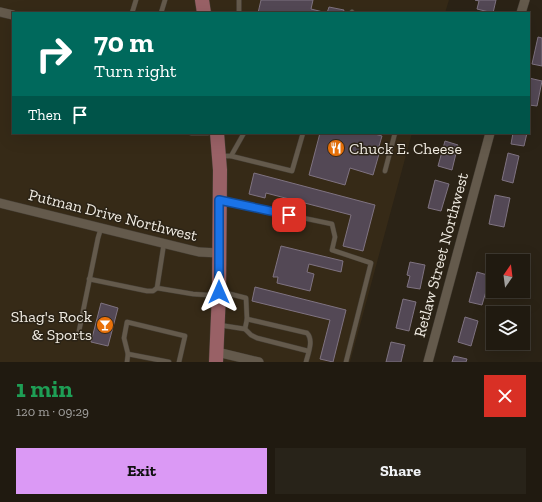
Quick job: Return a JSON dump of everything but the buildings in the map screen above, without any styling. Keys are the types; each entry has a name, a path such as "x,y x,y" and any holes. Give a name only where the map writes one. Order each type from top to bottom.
{"main road":[{"path":"202,0 204,12"},
{"path":"216,357 219,292 219,200 225,156 217,134"}],"street":[{"path":"521,12 525,0"},
{"path":"0,12 12,15"},
{"name":"Retlaw Street Northwest","path":"428,362 490,134"},
{"name":"Putman Drive Northwest","path":"0,203 199,252 219,253"},
{"path":"216,357 259,362"}],"lane":[{"path":"132,12 136,0"},
{"path":"162,12 165,0"},
{"path":"239,0 239,12"},
{"path":"243,134 225,156 292,171 303,134"},
{"path":"385,171 395,134"},
{"path":"219,200 332,224 335,237 332,250 371,263 346,362"},
{"path":"78,336 101,228"},
{"path":"157,288 164,243"},
{"path":"89,279 148,291 153,291 157,288 200,295 219,292 246,298 246,329"},
{"path":"247,319 309,335 310,341 306,362"},
{"path":"127,362 128,354 124,338 127,322 185,336 179,362"},
{"path":"218,325 246,329 253,337 308,351"},
{"path":"128,354 169,362"}],"shaded area":[{"path":"0,0 449,0 445,12 12,12 12,134 412,134 350,362 0,362"}],"place":[{"name":"Chuck E. Cheese","path":"336,148"},
{"name":"Shag's Rock & Sports","path":"105,325"}],"route":[{"path":"219,292 219,200 289,215"}]}
